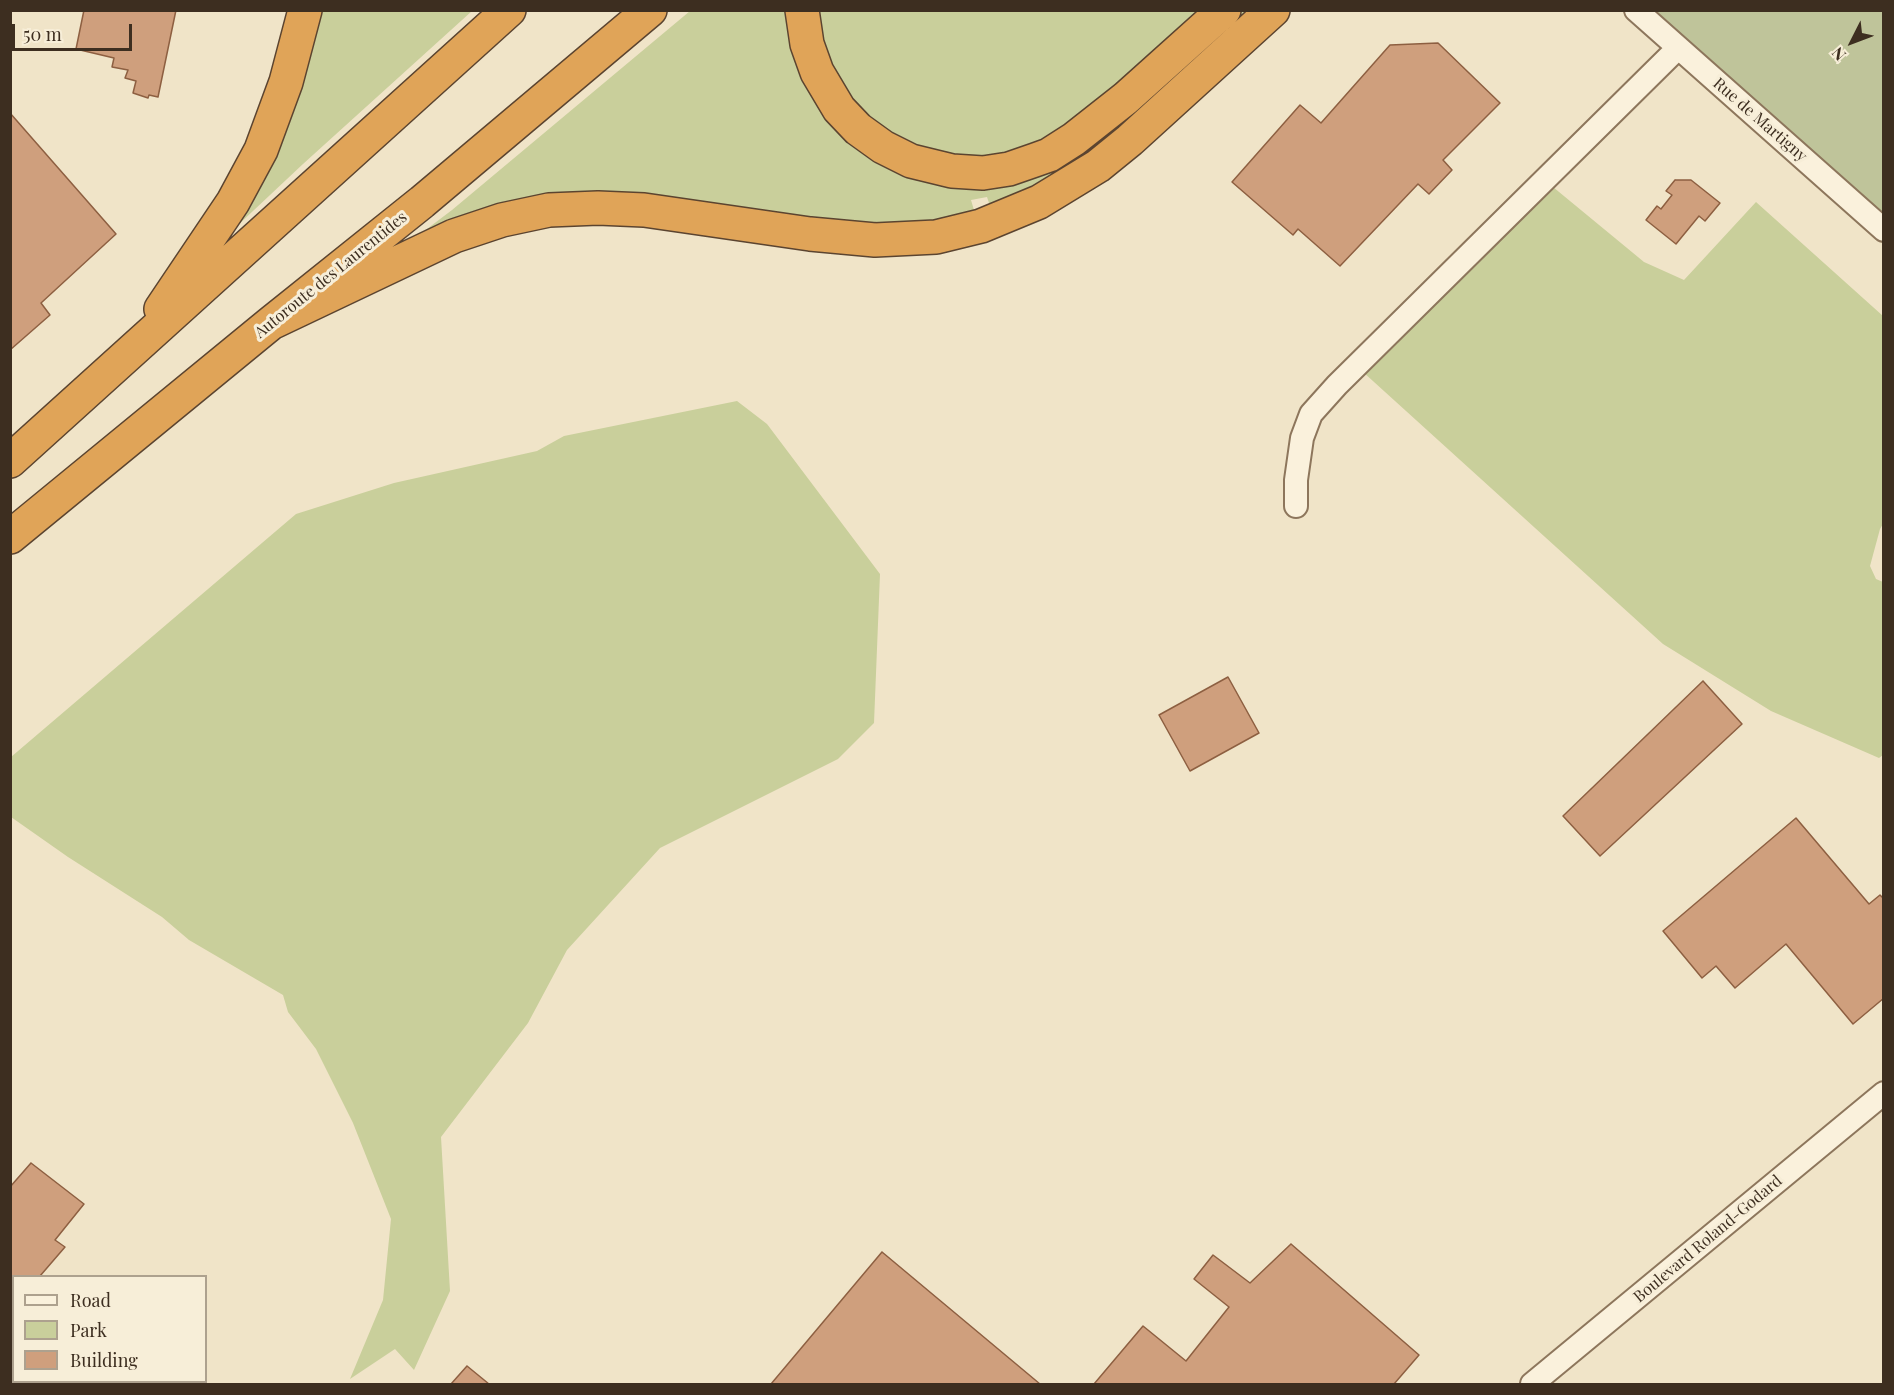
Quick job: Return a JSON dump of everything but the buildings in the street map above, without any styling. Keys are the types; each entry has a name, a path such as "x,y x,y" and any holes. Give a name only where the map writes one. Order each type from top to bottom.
{"highway":[{"path":"134,351 233,202 261,150 286,82 305,10"},
{"path":"10,461 509,10"},
{"name":"Autoroute des Laurentides","path":"10,537 422,202 650,10"},
{"path":"802,10 807,44 817,72 839,109 858,129 884,147 911,160 952,171 983,173 1022,165 1049,155 1074,139 1119,104 1224,10"},
{"path":"271,323 463,232 517,216 549,210 598,208 644,210 810,234 875,240 921,238 974,228 1039,202 1098,166 1130,140 1273,10"}],"street":[{"name":"Rue de Martigny","path":"1636,10 1884,230"},
{"path":"1296,506 1296,480 1302,438 1311,414 1678,48"},
{"name":"Boulevard Roland-Godard","path":"1532,1384 1884,1093"}],"green space":[{"path":"315,11 472,11 220,242"},
{"path":"690,11 789,11 902,174 951,187 1107,128 1241,11 1257,11 1080,166 992,212 987,197 971,200 976,217 894,229 636,198 411,241 452,210"},
{"path":"813,11 1201,11 1066,131 1004,157 938,157 876,130 829,70"},
{"path":"1644,11 1883,11 1883,222"},
{"path":"1539,187 1553,187 1644,262 1684,280 1756,202 1883,316 1883,524 1870,566 1876,579 1883,582 1883,755 1879,758 1771,711 1663,644 1363,372"},
{"path":"737,401 767,424 880,574 874,723 838,759 660,848 567,950 528,1023 441,1137 450,1291 414,1370 395,1349 350,1379 383,1300 391,1219 353,1123 316,1049 288,1012 283,995 189,940 162,917 68,857 11,817 11,757 296,514 394,483 537,451 564,436"}]}
